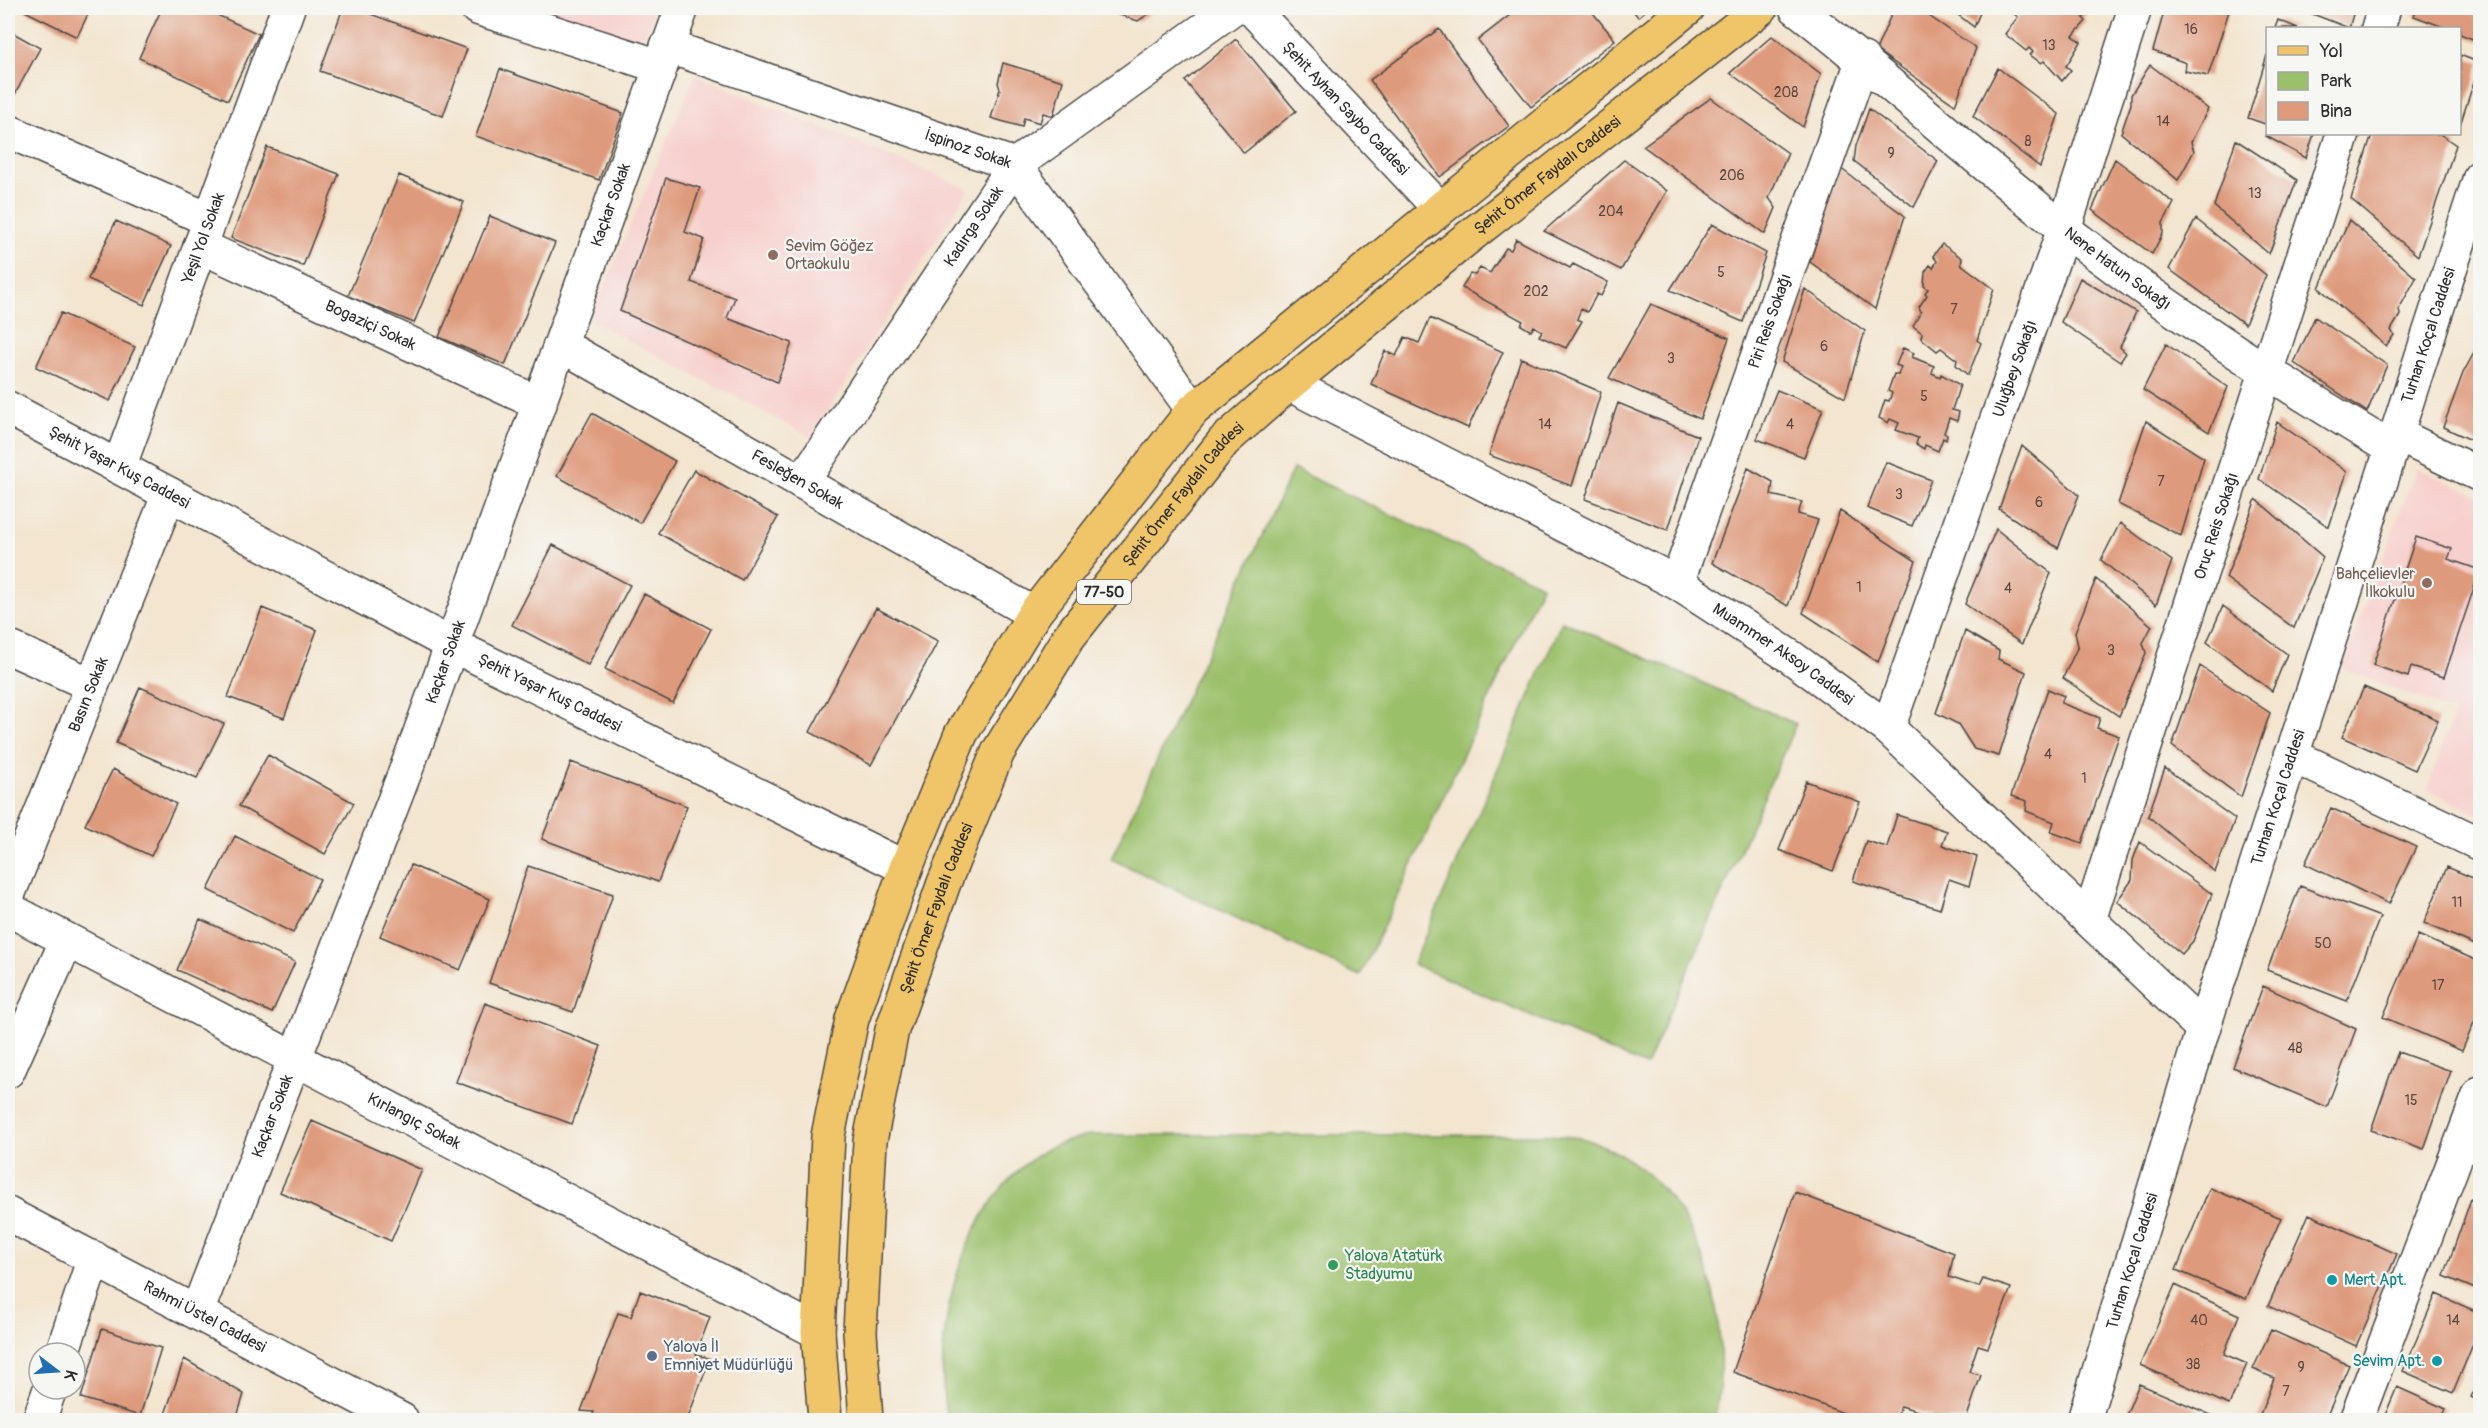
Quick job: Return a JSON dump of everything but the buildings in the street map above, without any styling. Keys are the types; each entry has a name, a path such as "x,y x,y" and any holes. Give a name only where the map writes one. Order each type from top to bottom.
{"main road":[{"name":"77-50","path":"825,1420 818,1332 828,1136 852,1019 906,867 961,734 1034,614 1193,410 1688,8"},
{"name":"Şehit Ömer Faydalı Caddesi","path":"866,1420 860,1332 870,1142 892,1030 944,883 998,752 1068,638 1224,441 1289,384 1761,8"},
{"path":"906,867 944,883"}],"street":[{"name":"Yeşil Yol Sokak","path":"119,467 288,8"},
{"name":"İspinoz Sokak","path":"477,8 663,56 1015,165 1193,410"},
{"name":"Kaçkar Sokak","path":"197,1312 452,645 682,8"},
{"name":"Kadırga Sokak","path":"802,482 1015,165 1233,8"},
{"name":"Şehit Ayhan Saybo Caddesi","path":"1251,8 1439,208"},
{"name":"Nene Hatun Sokağı","path":"1796,8 1863,59 2064,228 2265,373 2394,441 2481,475"},
{"name":"Uluğbey Sokağı","path":"1888,728 2064,228 2134,8"},
{"path":"2378,27 2384,8"},
{"name":"Piri Reis Sokağı","path":"1677,583 1863,59"},
{"name":"Bogaziçi Sokak","path":"8,131 540,404"},
{"name":"Oruç Reis Sokağı","path":"2089,920 2343,135"},
{"name":"Turhan Koçal Caddesi","path":"2084,1420 2203,1029 2481,177"},
{"name":"Fesleğen Sokak","path":"561,345 1034,614"},
{"name":"Muammer Aksoy Caddesi","path":"1289,384 1677,583 1791,657 1888,728 2203,1029"},
{"name":"Şehit Yaşar Kuş Caddesi","path":"8,408 452,645 906,867"},
{"name":"Basın Sokak","path":"8,895 169,494"},
{"path":"8,647 92,685"},
{"path":"2292,755 2481,844"},
{"name":"Kırlangıç Sokak","path":"8,909 818,1332"},
{"path":"8,1071 67,940"},
{"path":"2356,1420 2481,1093"},
{"name":"Rahmi Üstel Caddesi","path":"8,1215 402,1420"},
{"path":"66,1341 94,1258"},
{"path":"39,1420 46,1401"}],"shaded area":[{"path":"543,8 654,8 642,43"},
{"name":"Sevim Göğez Ortaokulu","path":"695,75 969,189 811,437 590,320"},
{"name":"Bahçelievler İlkokulu","path":"2417,468 2480,497 2480,815 2427,790 2454,712 2341,668"}],"green space":[{"path":"1293,469 1542,585 1360,976 1111,859"},
{"path":"1562,621 1796,724 1646,1066 1413,964"},
{"name":"Yalova Atatürk Stadyumu","path":"1089,1135 1548,1135 1585,1139 1625,1157 1657,1183 1682,1216 1701,1253 1713,1294 1719,1336 1720,1379 1715,1420 947,1420 943,1384 944,1346 949,1306 959,1268 974,1231 994,1198 1019,1170 1049,1148"}],"place":[{"name":"Sevim Göğez Ortaokulu","path":"773,255"},
{"name":"Bahçelievler İlkokulu","path":"2427,583"},
{"name":"Yalova Atatürk Stadyumu","path":"1333,1265"},
{"name":"Mert Apt.","path":"2332,1280"},
{"name":"Yalova İl Emniyet Müdürlüğü","path":"652,1356"},
{"name":"Sevim Apt.","path":"2437,1361"}]}
